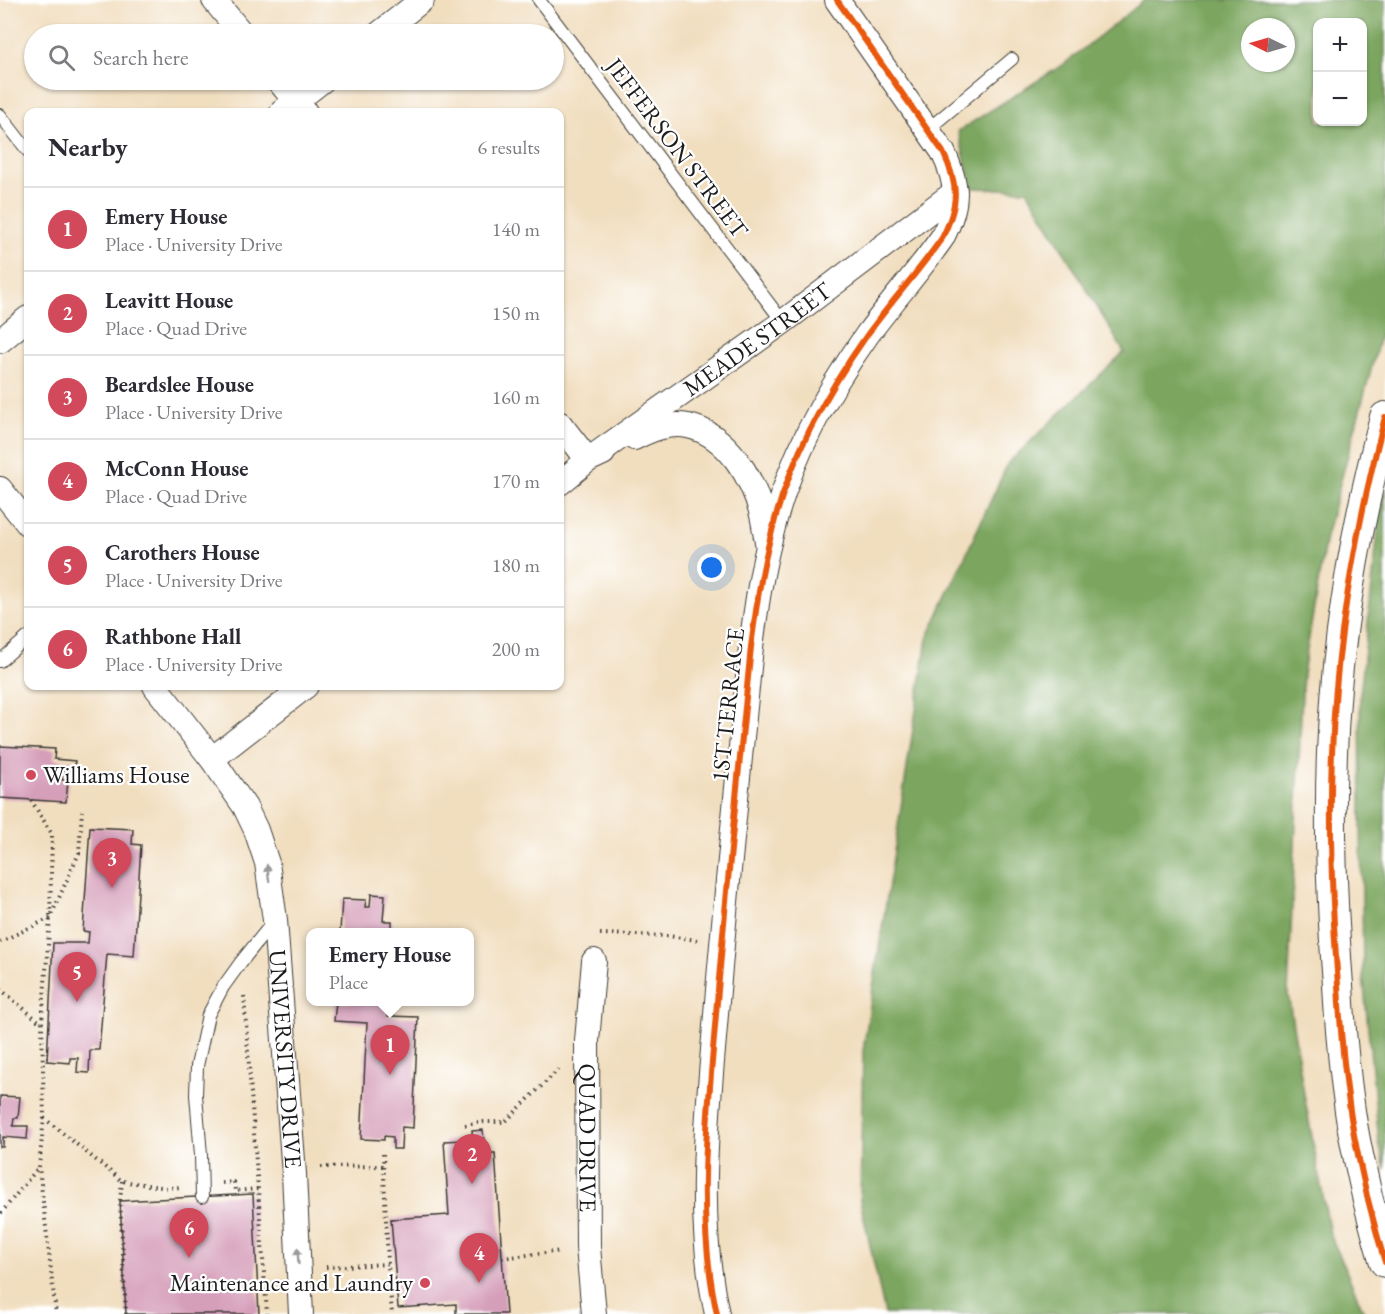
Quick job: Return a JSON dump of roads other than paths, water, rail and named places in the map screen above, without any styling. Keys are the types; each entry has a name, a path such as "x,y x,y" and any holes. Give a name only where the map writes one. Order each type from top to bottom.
{"street":[{"path":"214,0 234,24"},
{"path":"392,24 422,0"},
{"name":"1ST TERRACE","path":"717,1314 711,1287 705,1214 706,1128 751,647 768,547 783,495 811,425 867,335 942,238 954,207 955,192 952,175 943,152 837,0"},
{"path":"284,90 293,108"},
{"path":"295,108 313,90"},
{"name":"MEADE STREET","path":"564,480 588,460 783,322 955,192"},
{"path":"0,341 24,321"},
{"path":"1385,417 1360,520 1338,670 1332,752 1331,884 1342,1046 1350,1114 1373,1220 1385,1262"},
{"path":"564,429 588,460 647,431 661,427 687,426 712,436 732,454 750,481 762,513 768,547"},
{"path":"0,489 24,519"},
{"name":"UNIVERSITY DRIVE","path":"158,690 212,759 245,807 256,830 267,863 275,920 301,1314"},
{"path":"212,759 301,690"},
{"name":"QUAD DRIVE","path":"594,961 587,1041 588,1247 594,1314"}],"lane":[{"name":"JEFFERSON STREET","path":"539,0 557,24"},
{"name":"JEFFERSON STREET","path":"564,33 783,322"},
{"path":"927,130 1012,59"},
{"path":"0,115 24,146"},
{"path":"0,661 24,640"},
{"path":"202,1191 196,1095 198,1066 208,1015 241,962 275,920"}],"place":[{"name":"Williams House","path":"31,775"},
{"name":"Beardslee House","path":"112,888"},
{"name":"Carothers House","path":"77,1002"},
{"name":"Emery House","path":"390,1075"},
{"name":"Leavitt House","path":"472,1184"},
{"name":"Rathbone Hall","path":"189,1258"},
{"name":"Maintenance and Laundry","path":"425,1283"},
{"name":"McConn House","path":"479,1283"}]}
